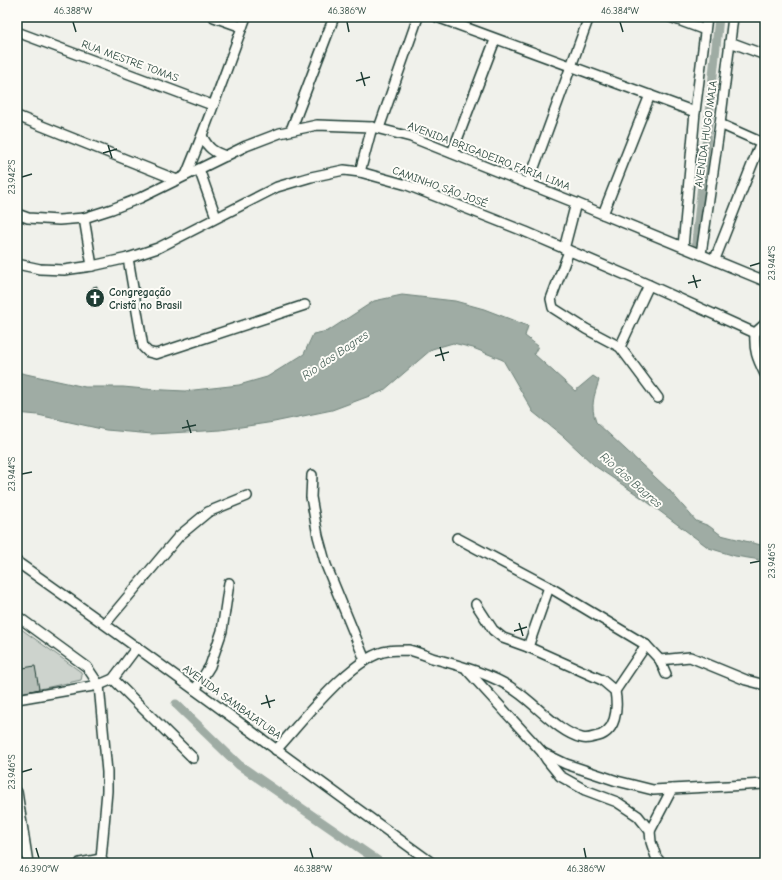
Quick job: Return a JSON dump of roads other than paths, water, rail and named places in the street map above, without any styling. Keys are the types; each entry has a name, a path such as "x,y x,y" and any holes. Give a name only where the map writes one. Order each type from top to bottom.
{"street":[{"path":"214,17 242,27"},
{"path":"186,175 246,17"},
{"path":"290,130 334,17"},
{"path":"360,172 418,17"},
{"path":"437,17 495,40 571,66 695,112"},
{"path":"528,184 589,17"},
{"path":"670,17 705,30"},
{"name":"AVENIDA HUGO MAIA","path":"683,247 695,112 707,17"},
{"name":"AVENIDA HUGO MAIA","path":"701,254 720,124 733,17"},
{"name":"RUA MESTRE TOMAS","path":"17,32 212,105"},
{"path":"452,153 495,40"},
{"path":"730,42 765,55"},
{"path":"603,214 650,95"},
{"path":"17,116 177,180"},
{"path":"715,259 763,143 720,124"},
{"name":"AVENIDA BRIGADEIRO FARIA LIMA","path":"17,214 28,218 59,220 84,218 140,198 266,138 290,130 317,125 343,125 376,128 411,137 715,259 765,281"},
{"path":"202,136 207,147 215,153 226,156"},
{"path":"199,169 216,217"},
{"name":"CAMINHO SÃO JOSÉ","path":"17,264 40,269 64,270 92,266 128,258 158,248 277,187 311,176 344,170 360,172 407,185 567,250 756,333"},
{"path":"576,203 567,250 551,299 553,308 620,347 658,398"},
{"path":"84,218 92,266"},
{"path":"128,258 143,347 148,352 156,354 305,305"},
{"path":"620,347 649,285"},
{"path":"765,324 756,333 754,343 756,356 765,374"},
{"path":"312,475 311,497 318,536 326,565 365,660"},
{"path":"105,624 179,536 208,512 247,496"},
{"path":"457,538 548,587 646,645 660,660 666,674"},
{"name":"AVENIDA SAMBAIATUBA","path":"17,562 137,647 432,863"},
{"path":"195,690 210,666 222,630 229,583"},
{"path":"528,647 548,587"},
{"path":"276,750 335,684 365,660 386,651 409,650 466,668 491,678 516,690 568,732 584,739 598,737 608,731 615,718 618,705 615,691 602,680 528,647 503,638 493,630 476,604"},
{"path":"17,616 87,667 99,686 107,772 102,861 80,863"},
{"path":"615,691 646,645"},
{"path":"17,700 99,686 113,679 137,647"},
{"path":"660,660 690,657 746,680 765,685"},
{"path":"466,668 542,752 560,776 586,790 617,802 638,816 650,831"},
{"path":"113,679 193,758"},
{"path":"542,752 566,764 653,790 721,785 765,784"},
{"path":"661,863 656,857 651,842 650,831 672,789"},
{"path":"17,792 28,863"}],"water":[{"name":"Rio dos Bagres","path":"402,295 455,301 484,309 528,326 525,336 538,346 534,354 575,391 593,376 599,380 594,396 593,406 596,422 670,491 696,521 709,526 721,535 765,546 765,566 761,560 735,556 709,548 642,498 595,466 564,437 533,412 503,360 473,348 453,343 432,349 383,391 332,410 274,422 221,430 152,434 106,430 38,415 17,413 17,372 85,387 123,387 185,391 239,385 267,377 304,354 313,334 328,331 374,301"}],"waterway":[{"path":"696,242 719,17"},
{"path":"176,704 239,765 381,863"}],"place":[{"name":"Congregação Cristã no Brasil","path":"95,298"}]}
